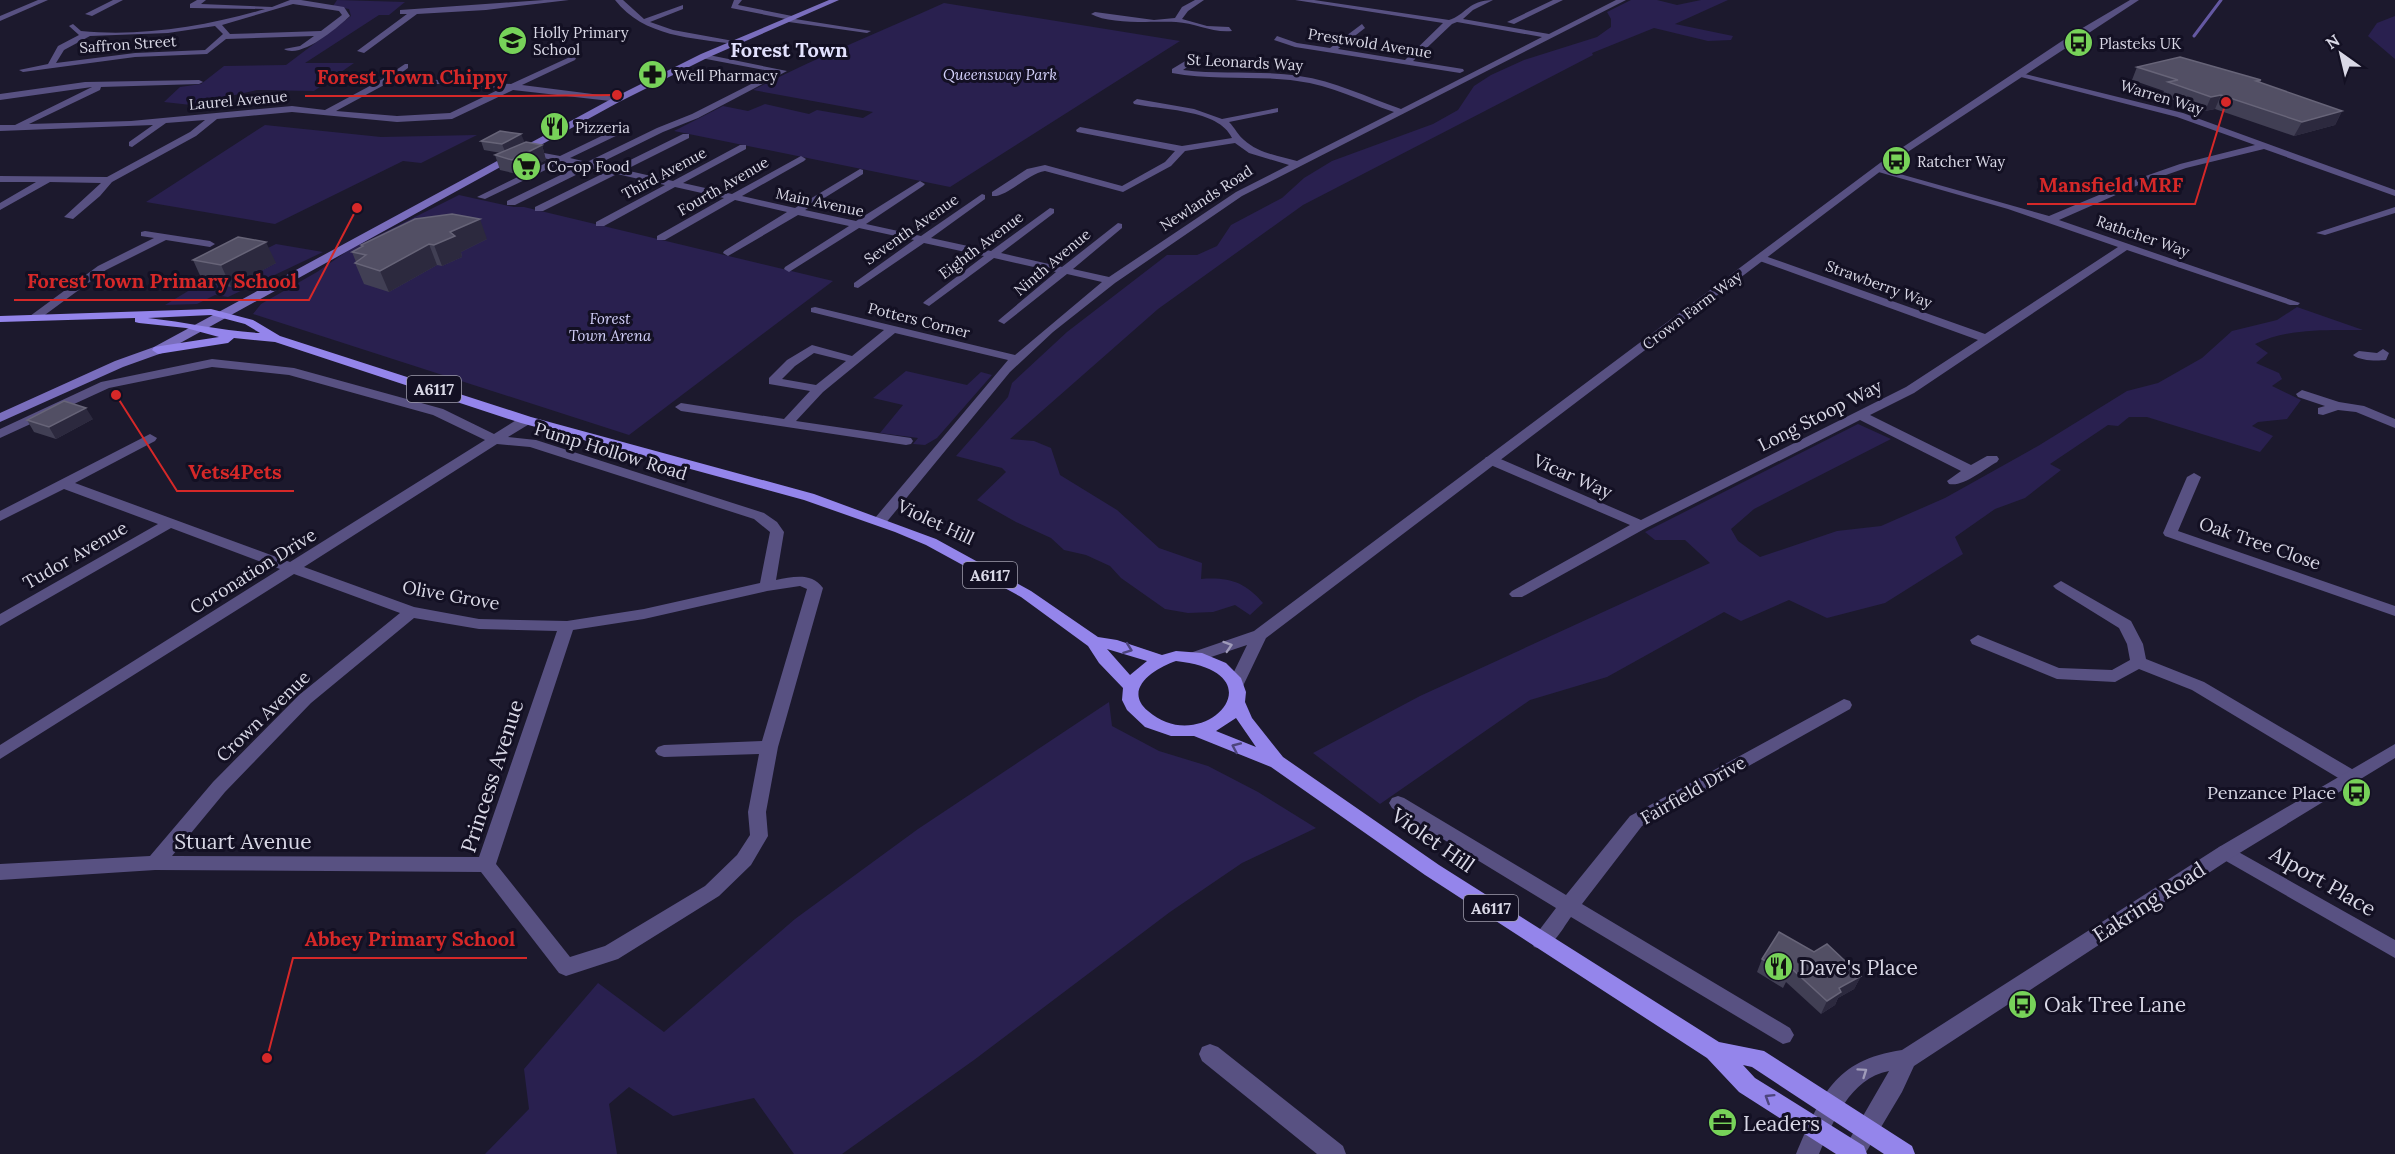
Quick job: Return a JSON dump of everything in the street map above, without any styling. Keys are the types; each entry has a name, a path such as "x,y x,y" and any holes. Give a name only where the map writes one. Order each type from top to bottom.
{"main road":[{"path":"119,363 151,342 186,325 215,316 262,295 290,276 616,100 704,56 835,0"},
{"name":"A6117","path":"0,319 118,316 162,312 215,316"},
{"name":"A6117","path":"118,316 199,328"},
{"path":"158,350 199,328 215,316"},
{"path":"215,316 255,338"},
{"name":"Pump Hollow Road","path":"215,316 249,322 276,338 526,420 809,497 880,521"},
{"name":"Pump Hollow Road","path":"199,328 255,338 276,338"},
{"path":"0,418 119,363 158,350 222,340 255,338"},
{"name":"Violet Hill","path":"880,521 931,542 1026,594 1094,642 1105,659 1131,687"},
{"name":"Violet Hill","path":"1094,642 1117,645 1161,660"},
{"name":"A6117","path":"1131,687 1134,707 1152,724 1166,729 1196,730 1222,720 1237,702 1237,682 1221,665 1196,657 1176,656 1161,660"},
{"path":"1131,687 1142,671 1161,660"},
{"name":"Violet Hill","path":"1237,702 1245,720 1277,762"},
{"name":"Violet Hill","path":"1196,730 1277,762 1432,870 1715,1051 1747,1084 1819,1129"},
{"name":"Violet Hill","path":"1715,1051 1756,1058 1832,1104"},
{"name":"A6117","path":"1832,1104 1905,1154"},
{"name":"A6117","path":"1819,1129 1854,1153"}],"street":[{"path":"0,19 45,0"},
{"path":"89,14 119,0"},
{"path":"202,0 193,6 277,8"},
{"path":"403,12 517,6 565,0"},
{"path":"619,0 628,12 643,22 678,33 735,42"},
{"path":"738,0 734,6 790,19 867,31"},
{"path":"1177,20 1185,9 1200,0"},
{"path":"1299,0 1548,36"},
{"path":"1407,62 1470,8 1489,0"},
{"path":"1511,22 1559,0"},
{"name":"Newlands Road","path":"880,521 1017,359 1111,281 1239,194 1622,0"},
{"name":"Crown Farm Way","path":"1196,657 1260,635 1878,169 2135,0"},
{"path":"73,26 79,33 89,34 172,30 217,24 295,1 315,3 345,12 346,16 302,48 288,49"},
{"path":"643,22 680,7"},
{"path":"99,9 110,9"},
{"path":"380,46 364,49 416,11"},
{"path":"1095,14 1154,22 1177,20 1207,28 1229,29"},
{"path":"217,24 228,34 226,37 323,33"},
{"path":"1332,50 1362,26"},
{"name":"Saffron Street","path":"52,64 54,54 66,43 89,34"},
{"name":"Saffron Street","path":"23,70 52,64 135,55 207,52 226,37"},
{"name":"Prestwold Avenue","path":"1277,38 1293,44 1460,71"},
{"path":"511,203 783,71 704,56"},
{"name":"Laurel Avenue","path":"0,128 67,127 292,109 397,119 452,116 572,58"},
{"name":"St Leonards Way","path":"1195,59 1175,71 1217,76 1263,75 1314,81 1402,112"},
{"path":"325,113 384,82 405,66"},
{"name":"Warren Way","path":"2020,74 2147,105 2395,194"},
{"path":"384,82 441,80 515,86 616,100"},
{"path":"0,98 104,84 199,82"},
{"path":"162,96 182,83"},
{"path":"16,128 104,84"},
{"path":"1137,102 1190,111 1223,121 1236,133 1237,140"},
{"path":"1223,121 1275,110"},
{"path":"69,216 97,194 109,180 193,134 216,114"},
{"path":"132,144 166,120"},
{"path":"1080,130 1182,149 1237,140 1252,151 1296,164"},
{"path":"482,197 619,131"},
{"path":"539,209 686,136"},
{"path":"2049,220 2140,181 2193,164 2264,146"},
{"name":"Third Avenue","path":"600,224 743,147"},
{"path":"995,194 1030,171 1045,168 1123,189 1168,164 1182,149"},
{"name":"Main Avenue","path":"523,150 1111,281"},
{"name":"Fourth Avenue","path":"661,238 801,159"},
{"name":"Rathcher Way","path":"1878,169 1968,193 2294,303"},
{"path":"728,253 860,172"},
{"path":"0,179 109,180"},
{"path":"0,207 47,180"},
{"path":"789,270 920,184"},
{"name":"Seventh Avenue","path":"858,285 982,197"},
{"path":"2321,233 2395,210"},
{"name":"Eighth Avenue","path":"929,303 1050,211"},
{"name":"Ninth Avenue","path":"1004,321 1118,226"},
{"path":"145,234 210,244"},
{"path":"34,318 102,268 164,238"},
{"name":"Long Stoop Way","path":"1517,594 1641,525 1910,390 2126,246"},
{"name":"Strawberry Way","path":"1761,258 1987,339"},
{"name":"Potters Corner","path":"815,310 1017,359"},
{"path":"786,424 819,389 893,329"},
{"path":"819,389 773,381 791,363 812,349 854,360"},
{"path":"2359,355 2382,355 2395,363"},
{"name":"Pump Hollow Road","path":"0,434 105,385 212,363 290,371 438,412 495,440 531,443 759,516 772,525 777,532 767,585"},
{"path":"2302,394 2337,406 2359,409 2395,424"},
{"path":"2323,411 2337,406"},
{"path":"681,407 906,441"},
{"path":"1861,416 1972,471"},
{"name":"Coronation Drive","path":"0,753 526,420"},
{"path":"0,517 150,438"},
{"path":"1954,482 1992,459"},
{"name":"Vicar Way","path":"1491,460 1641,525"},
{"name":"Oak Tree Close","path":"2194,477 2170,533 2395,611"},
{"name":"Olive Grove","path":"64,484 411,612 479,624 567,626 644,614 767,585 800,581 809,583 815,588 769,747"},
{"name":"Tudor Avenue","path":"0,621 170,523"},
{"path":"2061,586 2125,626 2135,644 2138,662"},
{"name":"Crown Avenue","path":"156,863 219,787 305,699 411,612"},
{"name":"Princess Avenue","path":"567,626 486,865 566,967 611,953 712,891 744,860 759,836 757,812 769,747"},
{"name":"Crown Farm Way","path":"1237,682 1260,635"},
{"path":"1978,640 2057,673 2115,676 2138,662"},
{"path":"2138,662 2198,686 2351,777"},
{"name":"Fairfield Drive","path":"1541,941 1636,821 1844,705"},
{"path":"664,751 769,747"},
{"name":"Eakring Road","path":"1807,1154 1832,1104 1853,1079 1872,1065 1905,1059 2226,852 2395,750"},
{"path":"1398,803 1783,1035"},
{"name":"Alport Place","path":"2226,852 2395,950"},
{"name":"Stuart Avenue","path":"0,872 156,863 486,865"},
{"path":"1210,1054 1335,1154"},
{"path":"1854,1153 1894,1085 1905,1059"}],"green space":[{"path":"337,0 405,2 389,15 379,15 305,63 354,63 314,91 257,90 191,105 164,102 180,87 201,84 224,66 286,65 351,16 349,9 333,6"},
{"path":"1631,0 1657,0 1677,5 1701,0 1728,0 1675,24 1733,36 1731,40 1708,41 1654,28 1592,53 1593,55 1303,205 1158,309 1010,439 1034,441 1051,448 1060,475 1117,510 1159,548 1202,563 1201,579 1228,580 1250,590 1263,603 1250,615 1235,605 1213,612 1188,613 1165,609 1121,578 1110,566 1086,555 1064,550 1051,538 977,500 1006,472 1002,468 956,456 1008,397 1012,383 1067,332 1167,255 1197,255 1217,246 1231,225 1282,198 1304,178 1332,161 1433,124 1458,110 1474,86 1491,75 1524,60 1597,37 1611,27 1611,19 1607,12"},
{"name":"Queensway Park","path":"944,3 1180,41 950,187 674,131 723,106 748,111 765,104 809,114 817,110 863,118 873,112 753,90"},
{"path":"2395,16 2395,59 2368,36 2377,23"},
{"path":"265,125 381,137 477,135 421,163 403,161 275,224 146,202"},
{"name":"Forest Town Arena","path":"459,195 514,207 524,207 833,281 629,435 253,314 261,304 317,272 349,250"},
{"path":"276,244 323,252 228,297 215,295 197,304 165,305 203,282 231,287 274,264 248,258"},
{"path":"2297,307 2363,330 2294,333 2255,344 2268,353 2256,363 2279,373 2282,379 2272,386 2301,400 2287,419 2258,422 2252,426 2273,436 2260,452 2147,417 2129,417 2118,426 2108,425 2050,464 2061,470 2025,498 1995,509 1955,537 1963,554 1885,603 1827,618 1789,600 1741,621 1724,612 1607,677 1530,700 1380,804 1313,753 1420,696 1710,563 1685,540 1655,540 1645,532 1858,424 1891,439 1754,509 1731,529 1738,541 1760,557 1837,531 1881,526 1945,498 2038,446 2127,391 2158,383 2202,358 2232,331 2277,320"},
{"path":"906,371 967,385 981,372 992,375 937,438 925,445 913,444 918,438 880,433 903,405 873,398"},
{"path":"1109,702 1112,726 1159,751 1208,766 1258,792 1316,828 1242,863 1170,912 974,1060 842,1154 794,1154 754,1098 673,1116 629,1087 609,1104 617,1154 485,1154 529,1109 524,1069 598,983 664,1032 795,919 918,829"}],"building":[{"path":"2180,57 2261,80 2256,81 2342,111 2302,122 2221,95 2211,97 2168,82 2178,80 2137,67"},
{"path":"500,131 521,134 502,144 481,141"},
{"path":"526,142 542,145 512,160 495,155"},
{"path":"452,214 480,219 450,232 455,236 434,245 429,244 380,271 355,263 366,255 352,252 363,246 361,245 415,219"},
{"path":"238,237 266,242 221,265 193,260"},
{"path":"64,401 86,408 49,427 27,420"},
{"path":"1779,932 1814,952 1827,944 1861,976 1839,988 1841,992 1827,1001 1792,969 1789,975 1762,959"}],"waterway":[{"path":"2194,36 2221,0"}],"place":[{"name":"Holly Primary School","path":"512,41"},
{"name":"Plasteks UK","path":"2078,43"},
{"name":"Well Pharmacy","path":"653,75"},
{"name":"Forest Town Chippy","path":"617,95"},
{"name":"Mansfield MRF","path":"2226,102"},
{"name":"Pizzeria","path":"554,127"},
{"name":"Ratcher Way","path":"1896,161"},
{"name":"Co-op Food","path":"526,166"},
{"name":"Forest Town Primary School","path":"357,208"},
{"name":"Vets4Pets","path":"116,395"},
{"name":"Penzance Place","path":"2357,792"},
{"name":"Dave's Place","path":"1778,967"},
{"name":"Oak Tree Lane","path":"2023,1004"},
{"name":"Abbey Primary School","path":"267,1058"},
{"name":"Leaders","path":"1722,1123"}],"district":[{"name":"Forest Town","path":"789,49"}]}
